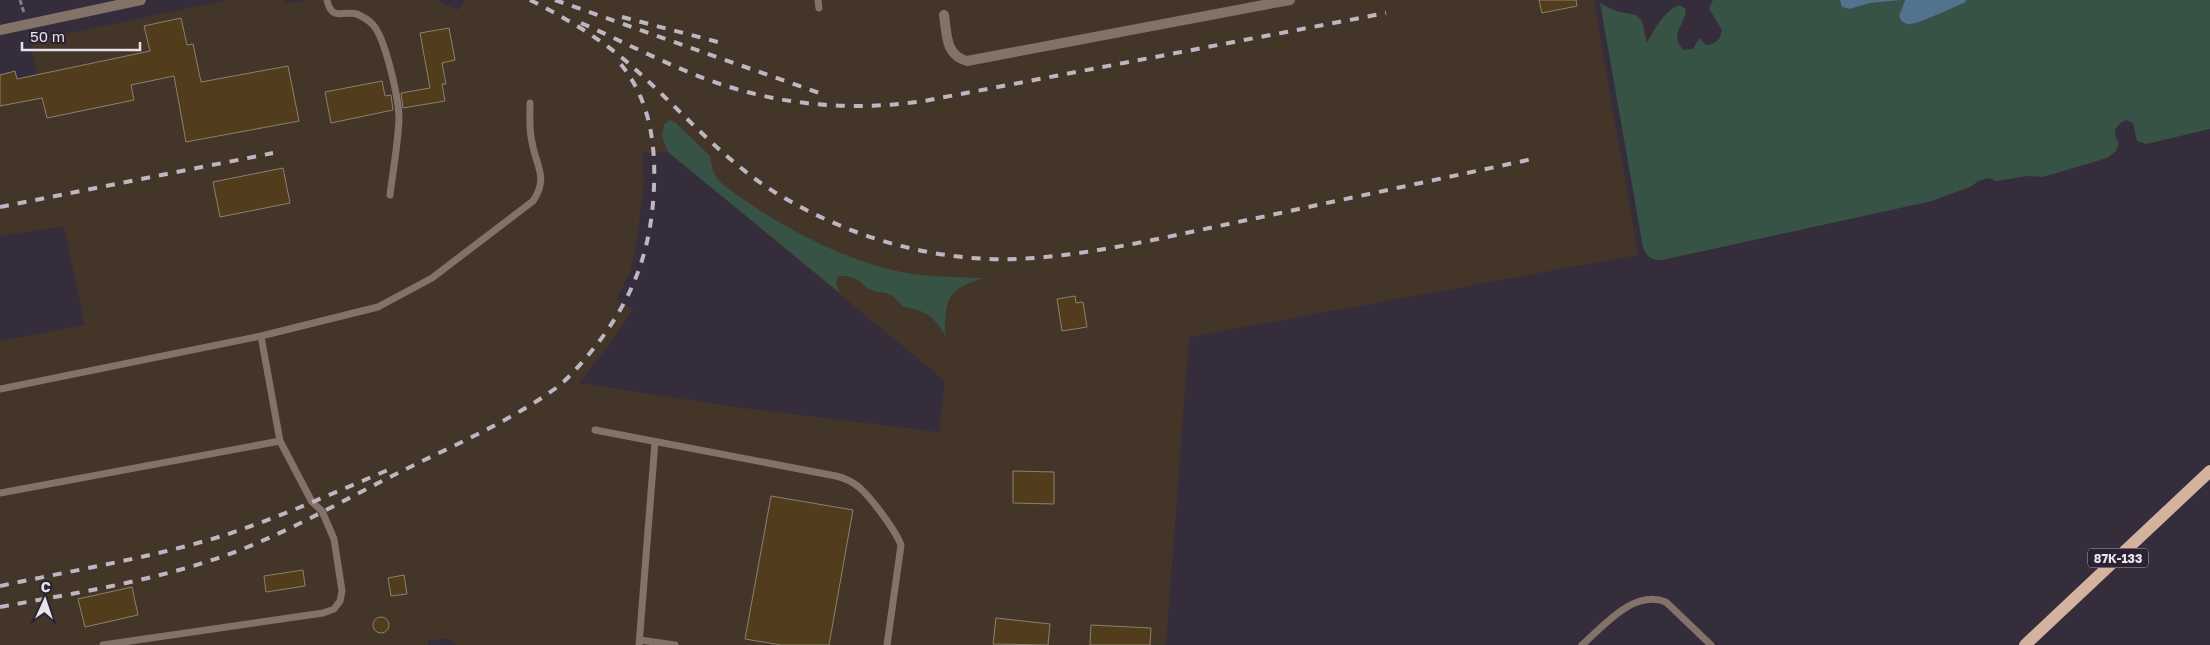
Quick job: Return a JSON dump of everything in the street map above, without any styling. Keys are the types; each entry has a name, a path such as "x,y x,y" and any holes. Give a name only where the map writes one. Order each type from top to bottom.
{"main road":[{"name":"87К-133","path":"2030,643 2210,471"}],"street":[{"path":"0,30 141,0"},
{"path":"944,15 949,47 954,55 967,61 1290,0"}],"lane":[{"path":"327,0 329,8 333,12 340,15 357,14 372,23 384,45 398,108 399,121 390,195"},
{"path":"0,389 261,336 378,307 432,278 525,209 540,191 542,181 532,144 530,104"},
{"path":"103,645 323,613 334,609 340,601 342,591 331,532 322,511 312,502 280,441 261,336"},
{"path":"595,430 836,476 846,479 861,489 898,534 901,545 887,645"},
{"path":"0,492 280,441"},
{"path":"655,442 639,642 675,645"},
{"path":"1582,645 1630,605 1645,599 1657,599 1666,602 1711,645"}],"shaded area":[{"path":"229,0 284,0 285,4 311,0 436,0 458,10 465,0 1594,0 1638,255 1189,337 1166,645 456,645 446,638 428,641 428,645 0,645 0,341 85,325 64,226 0,236 0,75 15,71 20,92 40,87 30,41","holes":["668,152 945,381 939,432 735,407 579,383 615,337 633,309 617,299 631,269 637,241 644,183 642,153"]}],"green space":[{"path":"1713,0 1840,0 1850,9 1870,3 1905,0 1899,16 1904,23 1911,24 1934,16 1967,0 2210,0 2210,129 2146,144 2137,141 2133,123 2126,120 2115,130 2115,136 2119,143 2116,151 2107,158 2043,177 2028,176 1996,181 1989,178 1932,201 1655,260 1646,254 1643,247 1600,3 1616,11 1636,15 1642,21 1647,43 1664,16 1679,5 1686,9 1677,39 1683,50 1693,49 1699,38 1706,45 1712,44 1719,39 1722,30 1709,9"},
{"path":"669,120 675,122 710,156 713,172 721,183 762,212 806,237 853,258 901,272 932,276 984,278 962,286 955,291 946,312 945,335 928,314 902,306 890,294 873,291 854,278 838,276 836,283 840,293 668,152 662,136 664,125"}],"water":[{"path":"1840,0 1903,0 1870,3 1850,9 1842,7"},
{"path":"1905,0 1967,0 1917,23 1907,24 1899,16"}],"building":[{"path":"1539,0 1576,0 1577,6 1542,13"},
{"path":"181,18 187,45 193,44 201,82 288,66 299,121 186,142 174,76 131,85 134,100 47,118 42,98 0,106 0,75 15,71 17,79 150,51 144,26"},
{"path":"449,28 455,60 442,63 446,84 442,84 445,101 403,108 401,93 430,88 420,33"},
{"path":"382,81 385,96 391,95 393,110 331,123 325,92"},
{"path":"283,168 290,203 220,217 213,182"},
{"path":"1075,296 1076,303 1083,302 1087,327 1062,331 1057,299"},
{"path":"1013,471 1054,472 1054,504 1013,503"},
{"path":"771,496 853,510 829,645 781,645 745,639"},
{"path":"303,570 305,586 266,592 264,576"},
{"path":"404,575 407,594 391,596 388,578"},
{"path":"132,587 138,615 85,627 78,599"},
{"path":"381,617 389,625 381,633 373,625"},
{"path":"996,618 1050,624 1048,645 993,644"},
{"path":"1091,625 1151,628 1150,645 1090,645"}],"railway":[{"path":"530,0 580,28 616,53 720,150 781,196 840,226 903,247 935,253 968,258 1034,258 1118,247 1537,158"},
{"path":"555,0 822,94"},
{"path":"581,23 674,66 732,88 759,95 814,104 869,106 924,101 1386,13"},
{"path":"622,17 718,42"},
{"path":"0,607 158,576 234,552 307,520 481,432 519,412 561,384 590,353 615,319 634,283 641,265 650,225 654,184 653,147 650,129 646,111 639,94 619,62"},
{"path":"0,207 273,153"},
{"path":"0,586 140,557 222,536 288,512 395,467"}]}
